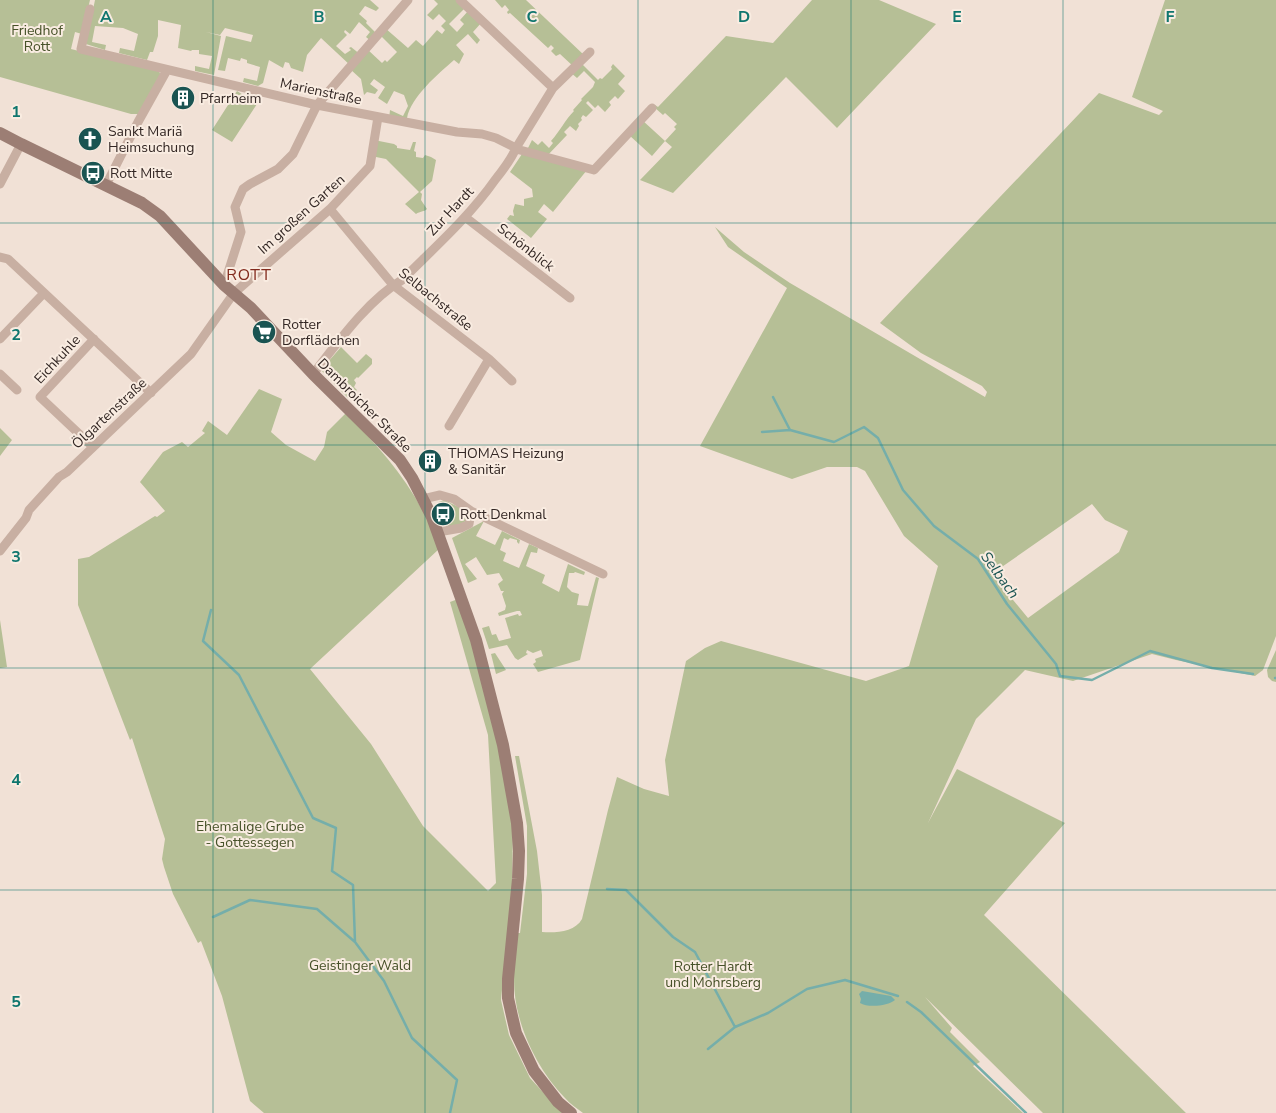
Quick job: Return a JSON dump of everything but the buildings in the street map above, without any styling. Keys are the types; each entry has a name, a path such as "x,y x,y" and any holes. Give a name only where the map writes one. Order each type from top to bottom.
{"street":[{"path":"229,289 241,232 235,207 243,189 278,169 293,154 317,105 408,0"},
{"path":"460,0 553,88"},
{"name":"Marienstraße","path":"90,9 81,49 317,105 458,132 482,134 496,138 520,150 594,170 652,108"},
{"name":"Zur Hardt","path":"313,374 365,311 393,285 402,280 465,217 489,190 512,158 516,148 553,88 590,52"},
{"path":"106,185 166,70"},
{"name":"Im großen Garten","path":"229,289 330,209 370,166 378,117"},
{"name":"Dambroicher Straße","path":"0,133 142,203 160,216 229,289 251,308 313,374 400,460 423,499 438,532 476,640 490,688 518,823 518,879 508,978 508,998 516,1033 534,1071 558,1102 571,1113"},
{"path":"0,184 21,144"},
{"name":"Selbachstraße","path":"330,209 393,285 489,359 512,381"},
{"name":"Schönblick","path":"465,217 570,298"},
{"name":"Eichkuhle","path":"0,257 8,259 151,393"},
{"name":"Ölgartenstraße","path":"0,551 49,488 191,354 229,289"},
{"path":"0,339 44,293"},
{"name":"Eichkuhle","path":"93,447 40,397 94,339"},
{"path":"449,426 489,359"},
{"path":"0,374 17,390"},
{"path":"423,499 440,495 454,499 472,511 603,574"},
{"path":"438,532 461,528 469,524 472,511"}],"green space":[{"name":"Friedhof Rott","path":"0,0 90,0 82,34 75,32 71,49 159,71 161,76 139,114 131,114 0,77"},
{"path":"95,0 370,0 379,8 376,11 365,6 359,14 378,35 372,42 366,37 370,32 359,22 350,34 345,30 344,32 347,35 336,46 345,54 351,50 349,48 351,47 361,55 351,66 321,38 307,55 303,72 291,68 289,63 285,62 283,68 269,60 263,83 258,86 243,82 244,78 257,81 260,67 247,63 247,60 241,58 240,61 228,58 225,71 218,70 226,36 251,42 253,35 225,28 220,35 206,32 221,36 214,75 195,71 195,66 209,69 212,56 199,54 199,50 191,51 178,48 181,25 158,20 158,36 153,52 150,52 147,60 119,53 120,48 134,51 138,34 123,28 95,26 92,42 106,45 105,50 86,44"},
{"path":"434,0 458,0 466,7 449,24 457,32 464,24 460,20 469,10 482,22 473,32 480,40 477,44 468,34 456,45 464,54 459,64 454,60 426,86 414,102 407,118 389,119 390,110 403,116 408,106 404,95 394,91 387,104 378,98 385,87 374,79 370,84 378,90 375,94 367,92 364,95 361,79 350,69 367,49 382,63 385,60 387,62 397,52 380,35 385,28 408,48 416,40 423,46 437,30 442,34 445,30 441,26 446,21 439,14 433,20 427,15 438,4"},
{"path":"495,0 526,0 585,56 574,67 560,54 556,56 551,51 554,48 551,45 548,48 510,13 508,14 509,10 505,5 502,8"},
{"path":"812,0 879,0 936,24 837,128 786,77 673,193 640,180 672,147 665,141 676,129 674,127 677,124 665,113 663,115 654,107 655,105 658,107 726,36 773,43"},
{"name":"Rotter Hardt und Mohrsberg","path":"1165,0 1276,0 1276,636 1263,670 1255,676 1152,654 1073,681 1025,670 976,719 928,823 957,769 1065,823 984,915 1186,1113 1043,1113 925,997 952,1028 950,1032 980,1062 973,1066 1023,1113 583,1113 567,1100 545,1073 529,1044 518,1012 515,996 514,962 516,933 520,933 527,874 527,826 515,756 519,756 537,851 542,895 542,932 565,931 575,927 582,919 617,777 644,789 669,796 665,760 686,661 705,648 721,641 866,681 909,666 938,566 904,536 865,471 857,467 827,467 792,479 700,446 787,288 728,247 715,227 744,252 790,283 985,397 987,392 982,386 921,353 880,323 1099,93 1159,115 1163,111 1132,97","holes":["1092,504 1105,520 1128,531 1119,552 1028,618 1009,595 996,571"]},
{"path":"580,62 598,80 602,79 612,69 613,64 625,76 618,84 625,91 618,99 615,96 609,102 611,105 605,112 598,105 595,108 588,101 586,103 593,110 586,117 583,115 576,131 570,126 564,132 567,135 546,157 526,152 532,140 538,145 542,141 549,148 553,143 551,141 573,110 593,87 595,82 584,71 577,78 570,72"},
{"path":"237,91 257,104 232,142 212,130"},
{"path":"642,120 665,141 652,156 629,135"},
{"path":"374,140 394,144 397,148 410,150 413,142 416,142 414,151 416,152 416,157 423,158 425,155 436,160 432,181 420,192 422,194 421,200 426,210 416,214 405,204 419,192 386,159 371,156"},
{"path":"522,154 587,170 553,212 544,204 538,212 547,219 531,238 507,219 510,215 514,216 515,204 524,206 524,199 533,197 532,189 510,172"},
{"path":"341,347 357,363 366,354 372,359 372,364 354,380 356,383 354,387 357,390 348,398 321,370"},
{"path":"259,389 282,399 271,432 286,445 315,461 324,447 327,432 346,413 401,476 432,529 439,549 310,669 371,744 423,826 488,891 496,883 488,735 450,602 458,599 478,655 507,777 513,826 512,888 501,1000 509,1035 530,1078 562,1113 264,1113 250,1101 222,996 201,941 198,943 173,894 162,859 165,839 132,738 130,740 78,605 78,559 89,557 165,511 140,482 163,452 182,442 188,447 205,433 202,431 208,421 227,435"},
{"path":"0,428 12,440 0,456"},
{"path":"444,500 465,510 468,516 466,521 457,526 448,527 439,502"},
{"path":"484,521 476,536 495,545 502,531 520,540 519,544 517,540 504,538 500,550 506,553 503,561 519,568 529,544 538,548 537,553 531,552 526,566 545,575 542,583 559,592 568,564 585,572 584,575 575,572 569,573 567,587 572,592 579,594 577,605 588,606 596,577 599,578 580,660 538,672 533,664 536,662 535,659 543,656 541,650 533,653 527,650 526,653 528,654 518,660 507,645 489,649 482,628 489,626 492,635 496,634 499,641 511,638 505,618 518,614 519,616 522,615 520,611 517,611 499,616 498,613 505,610 506,606 502,594 504,591 501,591 498,584 503,580 499,573 487,575 476,557 465,564 477,579 468,583 452,538"},
{"path":"0,620 7,667 0,668"},
{"path":"1276,650 1276,682 1268,677 1267,670"},
{"path":"495,653 506,670 496,674 491,654"}],"water":[{"path":"862,991 891,996 895,1000 883,1005 864,1005 860,1003 859,994"}],"waterway":[{"name":"Selbach","path":"773,397 790,430 834,442 864,427 878,438 903,490 934,526 978,559 1007,604 1056,664 1060,676 1092,680 1150,651 1212,668 1253,674"},
{"path":"762,432 790,430"},
{"path":"211,610 203,641 239,675 313,818 336,828 332,871 353,885 355,942"},
{"path":"607,889 626,890 673,937 695,952 735,1027"},
{"path":"213,917 250,900 317,909 355,942 384,981 412,1038 457,1080 450,1113"},
{"path":"708,1049 735,1027 768,1013 807,989 845,980 898,996"},
{"path":"907,1002 921,1012 1026,1113"}],"place":[{"name":"Pfarrheim","path":"183,98"},
{"name":"Sankt Mariä Heimsuchung","path":"90,139"},
{"name":"Rott Mitte","path":"93,173"},
{"name":"Rotter Dorflädchen","path":"264,332"},
{"name":"THOMAS Heizung & Sanitär","path":"430,461"},
{"name":"Rott Denkmal","path":"443,514"}],"district":[{"name":"ROTT","path":"249,274"}],"park label":[{"name":"Ehemalige Grube - Gottessegen","path":"250,834"},
{"name":"Geistinger Wald","path":"360,965"}]}
